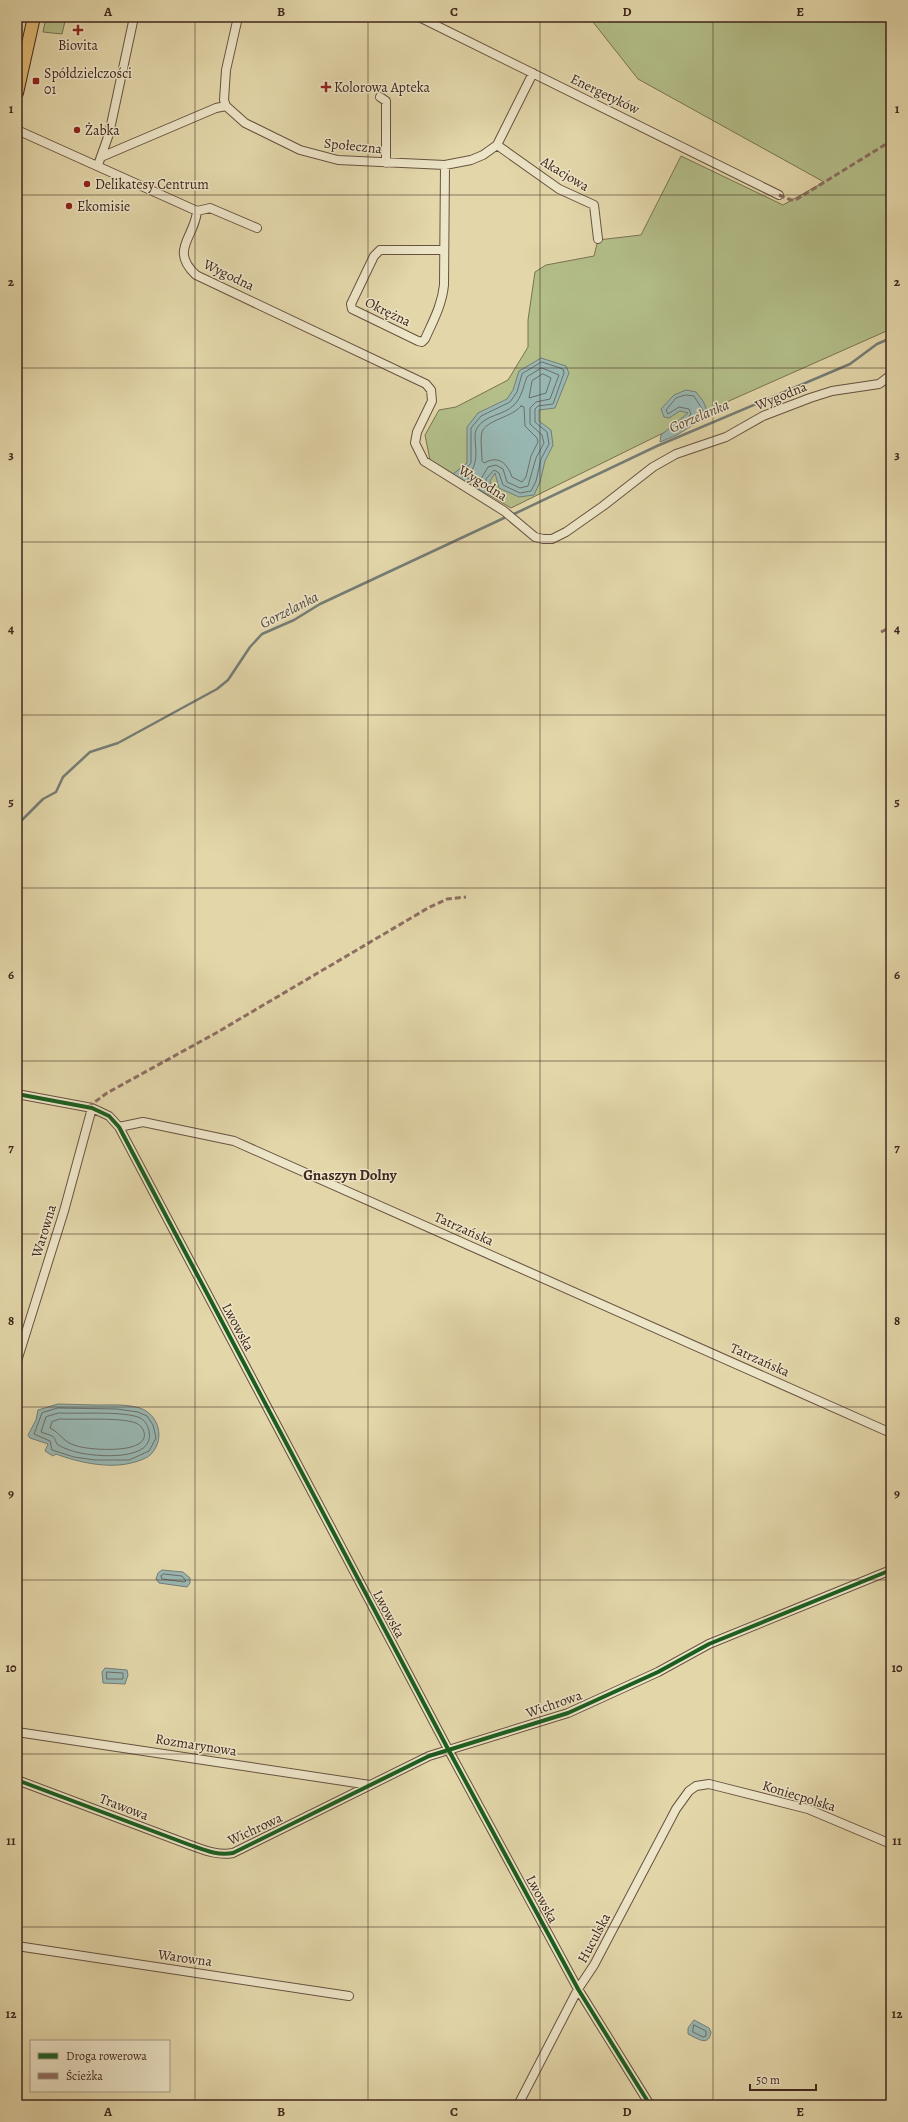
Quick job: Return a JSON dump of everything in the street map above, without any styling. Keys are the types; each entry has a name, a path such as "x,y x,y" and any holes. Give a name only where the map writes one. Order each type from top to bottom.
{"main road":[{"path":"17,93 34,17"}],"street":[{"path":"98,165 109,134 134,17"},
{"path":"101,156 216,108 226,106 224,84 238,17"},
{"name":"Energetyków","path":"419,17 779,195"},
{"name":"Społeczna","path":"226,106 245,123 300,150 338,160 445,165 472,160 483,155 496,145 533,73"},
{"path":"380,97 386,101 386,163"},
{"path":"17,130 98,165 197,211 210,208 256,228"},
{"name":"Akacjowa","path":"496,145 559,189 594,205 598,239"},
{"name":"Okrężna","path":"444,250 380,250 374,256 354,297 351,304 352,308 418,342 422,342 440,306 443,296 444,250 445,165"},
{"name":"Wygodna","path":"197,211 196,220 183,249 184,256 190,270 426,384 432,390 432,401 417,432 416,443 424,461 504,511 535,537 552,539 566,532 604,506 653,466 676,454 726,437 763,416 810,398 832,391 879,384 891,375"},
{"path":"17,1094 92,1108 109,1116 119,1127"},
{"name":"Warowna","path":"17,1361 64,1211 92,1108"},
{"name":"Tatrzańska","path":"119,1127 143,1122 234,1141 891,1433"},
{"name":"Lwowska","path":"119,1127 448,1749 578,1989 650,2105"},
{"name":"Wichrowa","path":"223,1854 239,1851 428,1756 568,1714 658,1672 708,1644 891,1570"},
{"name":"Rozmarynowa","path":"17,1732 370,1785"},
{"name":"Trawowa","path":"17,1780 190,1845 223,1854"},
{"name":"Koniecpolska","path":"696,1786 709,1784 808,1809 891,1844"},
{"name":"Huculska","path":"518,2105 578,1989 594,1965 665,1828 684,1798 696,1786"},
{"name":"Warowna","path":"17,1946 349,1996"}],"green space":[{"path":"46,17 66,17 62,34 43,32"},
{"path":"589,17 891,17 891,329 720,405 511,508 430,460 425,435 439,410 456,407 508,380 528,347 528,320 535,272 546,265 594,256 598,240 641,235 681,156 783,205 824,182 638,79"}],"water":[{"path":"541,358 566,366 569,373 555,408 539,410 539,421 551,430 553,445 545,461 540,482 534,495 519,497 499,488 495,473 490,481 492,491 488,495 453,474 467,463 467,427 478,413 507,399 513,390 519,371"},
{"path":"686,390 696,392 703,401 709,415 677,435 660,442 661,435 688,413 680,411 669,418 664,417 661,409 674,395"},
{"path":"58,1404 119,1405 140,1408 147,1411 156,1421 158,1428 159,1434 156,1447 150,1455 145,1458 136,1462 122,1465 93,1464 73,1460 56,1454 53,1456 45,1451 48,1444 30,1438 28,1435 36,1420 38,1410"},
{"path":"162,1570 183,1572 190,1578 190,1583 187,1587 159,1583 156,1579 158,1573"},
{"path":"105,1668 127,1670 128,1675 125,1684 103,1683 102,1672"},
{"path":"694,2020 709,2028 711,2032 710,2037 705,2041 688,2034 688,2028"}],"waterway":[{"name":"Gorzelanka","path":"514,514 657,446 850,364 877,344 891,338"},
{"name":"Gorzelanka","path":"17,825 43,799 56,792 63,777 90,752 118,743 217,689 228,680 250,647 262,634 294,620 320,604 504,518"}],"marked path":[{"path":"779,195 791,200 797,199 891,141"},
{"path":"881,632 891,627"},
{"path":"88,1107 107,1093 216,1033 428,908 447,899 466,897"}],"cycle path":[{"path":"17,1094 92,1108 109,1116 119,1127 448,1749 578,1989 650,2105"},
{"path":"17,1780 201,1849 222,1854 233,1853 429,1756 568,1713 658,1672 709,1644 891,1570"}],"place":[{"name":"Biovita","path":"78,30"},
{"name":"Spółdzielczości 01","path":"36,81"},
{"name":"Kolorowa Apteka","path":"326,87"},
{"name":"Żabka","path":"77,130"},
{"name":"Delikatesy Centrum","path":"87,184"},
{"name":"Ekomisie","path":"69,206"}],"district":[{"name":"Gnaszyn Dolny","path":"350,1175"}]}
